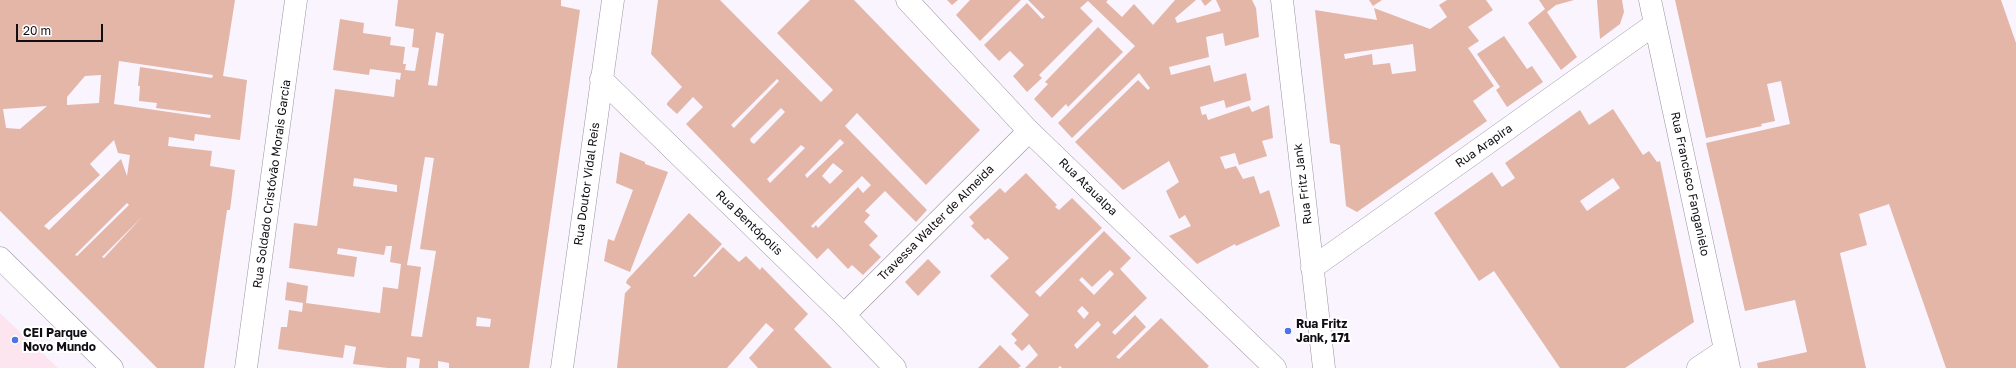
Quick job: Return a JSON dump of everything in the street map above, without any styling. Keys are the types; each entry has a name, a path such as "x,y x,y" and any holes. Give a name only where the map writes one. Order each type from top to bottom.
{"street":[{"name":"Rua Soldado Cristóvão Morais Garcia","path":"246,368 296,0"},
{"name":"Rua Doutor Vidal Reis","path":"562,368 613,0"},
{"name":"Rua Ataualpa","path":"907,0 1029,131 1275,368"},
{"name":"Rua Fritz Jank","path":"1282,0 1324,368"},
{"name":"Rua Francisco Fanganielo","path":"1650,0 1727,359"},
{"name":"Rua Arapira","path":"1312,268 1655,24"},
{"name":"Rua Bentópolis","path":"601,79 844,315 895,368"},
{"name":"Travessa Walter de Almeida","path":"844,315 1029,131"},
{"path":"0,258 112,368"},
{"path":"1698,368 1727,359"}],"shaded area":[{"name":"CEI Parque Novo Mundo","path":"0,313 58,368 0,368"}],"building":[{"path":"0,0 235,0 223,76 247,80 240,140 195,134 194,141 169,137 168,146 212,151 210,166 235,170 230,210 227,210 204,368 157,368 0,211","holes":["119,61 213,75 212,78 140,67 138,86 140,86 139,101 157,103 156,108 211,115 210,118 114,104","101,75 99,103 67,105 67,97 85,76","47,106 20,129 6,128 3,109","114,140 118,153 130,155 127,176 121,159 49,230 44,226 100,175 90,164","127,203 129,205 77,256 75,255","142,217 104,258 102,257"]},
{"path":"398,0 561,0 561,6 580,10 529,368 449,368 449,363 438,361 438,368 419,368 420,359 407,357 406,368 388,368 353,364 356,347 345,345 343,358 278,349 281,327 287,327 289,310 302,312 303,303 285,300 287,282 308,286 306,303 380,313 383,287 398,289 401,264 390,262 392,246 386,246 384,255 338,248 337,254 357,257 354,277 289,268 294,223 317,226 335,89 394,97 396,79 400,80 401,73 370,69 369,75 333,70 340,19 364,23 363,33 391,37 390,45 405,47 403,64 406,64 405,70 415,71 419,48 412,47 414,29 395,26","holes":["436,32 444,34 437,86 428,85","425,157 434,158 420,249 436,251 422,337 411,336 421,267 407,265","354,178 397,185 397,192 353,186","477,317 491,319 490,327 476,326"]},
{"path":"658,0 720,0 821,102 833,90 777,33 810,0 854,0 980,130 926,185 857,113 845,126 927,210 916,222 885,191 865,211 870,215 864,222 878,236 869,245 881,257 863,275 852,265 848,269 828,248 817,259 686,124 703,107 693,97 677,114 667,105 667,103 682,87 651,54","holes":["777,79 779,81 734,128 731,125","781,108 785,112 754,144 750,139","840,139 844,143 807,178 805,175","801,145 805,148 770,183 767,179","833,163 843,171 830,184 822,176","862,176 871,185 863,193 858,187 818,228 816,225 813,228 811,226"]},
{"path":"947,0 958,0 952,5"},
{"path":"970,0 1021,0 980,41 956,15"},
{"path":"1028,0 1108,0 1106,2 1122,17 1134,4 1153,25 1175,0 1196,0 1175,18 1177,23 1221,11 1216,0 1252,0 1256,8 1259,37 1225,46 1223,33 1206,37 1209,57 1169,67 1171,75 1210,65 1214,82 1246,73 1251,100 1226,108 1224,100 1200,107 1202,115 1206,114 1208,120 1249,106 1252,112 1269,105 1273,138 1262,141 1267,156 1239,165 1235,153 1220,157 1225,169 1236,166 1243,179 1254,176 1260,194 1269,190 1280,226 1236,246 1235,244 1197,264 1169,236 1191,226 1185,215 1179,219 1166,191 1179,182 1169,161 1123,190 1075,142 1138,80 1148,90 1150,88 1139,73 1072,138 1058,123 1135,46 1088,1 1080,8 1093,21 1039,75 1042,78 1027,92 1013,76 1024,65 1010,51 999,61 984,45 1027,3 1042,19 1045,17"},
{"path":"1201,0 1212,0 1205,6"},
{"path":"1369,0 1382,0 1373,6"},
{"path":"1447,0 1486,0 1493,10 1468,27 1479,41 1468,48 1494,86 1473,101 1487,121 1357,212 1346,206 1340,145 1330,143 1315,10 1377,20 1374,8 1430,29 1447,17 1439,5","holes":["1413,44 1416,71 1392,74 1390,63 1373,65 1372,54 1345,59 1344,54"]},
{"path":"1539,0 1574,0 1556,5 1547,12 1577,57 1561,70 1528,23 1545,9"},
{"path":"1597,0 1622,0 1624,12 1620,24 1600,39"},
{"path":"1675,0 2001,0 2016,43 2016,368 1946,368 1889,204 1859,214 1867,245 1840,253 1866,368 1758,368 1757,363 1807,352 1795,300 1745,311 1706,143 1790,124 1781,81 1767,84 1775,121 1761,124 1762,126 1706,138"},
{"path":"1098,27 1123,52 1068,107 1066,104 1052,118 1034,99 1048,84 1045,82"},
{"path":"1504,36 1527,69 1532,66 1543,82 1507,107 1496,90 1500,87 1477,54"},
{"path":"1613,109 1643,155 1649,151 1657,162 1660,161 1694,322 1625,368 1560,368 1494,271 1479,281 1434,213 1492,172 1502,187 1515,178 1505,163 1580,110 1589,125","holes":["1613,178 1620,188 1587,211 1580,201"]},
{"path":"620,152 645,162 645,164 668,172 630,272 604,261 608,239 614,241 633,190 616,183"},
{"path":"1026,173 1057,205 1055,207 1059,210 1072,198 1102,228 1035,292 1040,297 1104,231 1131,258 1120,269 1147,298 1112,332 1115,335 1135,315 1146,327 1116,357 1119,359 1161,318 1209,366 1207,368 1062,368 1060,366 1058,368 1025,368 1038,355 1029,344 1022,351 1014,343 1017,340 1011,334 1029,315 990,276 1009,258 988,238 985,240 971,226 974,223 969,217 1000,188 1005,193","holes":["1110,270 1114,274 1094,295 1079,280 1082,277 1092,287","1082,306 1089,313 1084,319 1077,311","1098,321 1101,325 1077,349 1074,345"]},
{"path":"689,213 722,244 693,276 695,277 723,247 739,262 746,256 760,270 762,267 808,314 794,329 832,368 758,368 749,358 774,330 766,323 727,368 617,368 625,293 631,287 626,283 627,280"},
{"path":"928,259 941,272 918,296 905,282"},
{"path":"1000,345 1021,366 1018,368 978,368"}],"place":[{"name":"Rua Fritz Jank, 171","path":"1288,331"},
{"name":"CEI Parque Novo Mundo","path":"15,340"}]}
